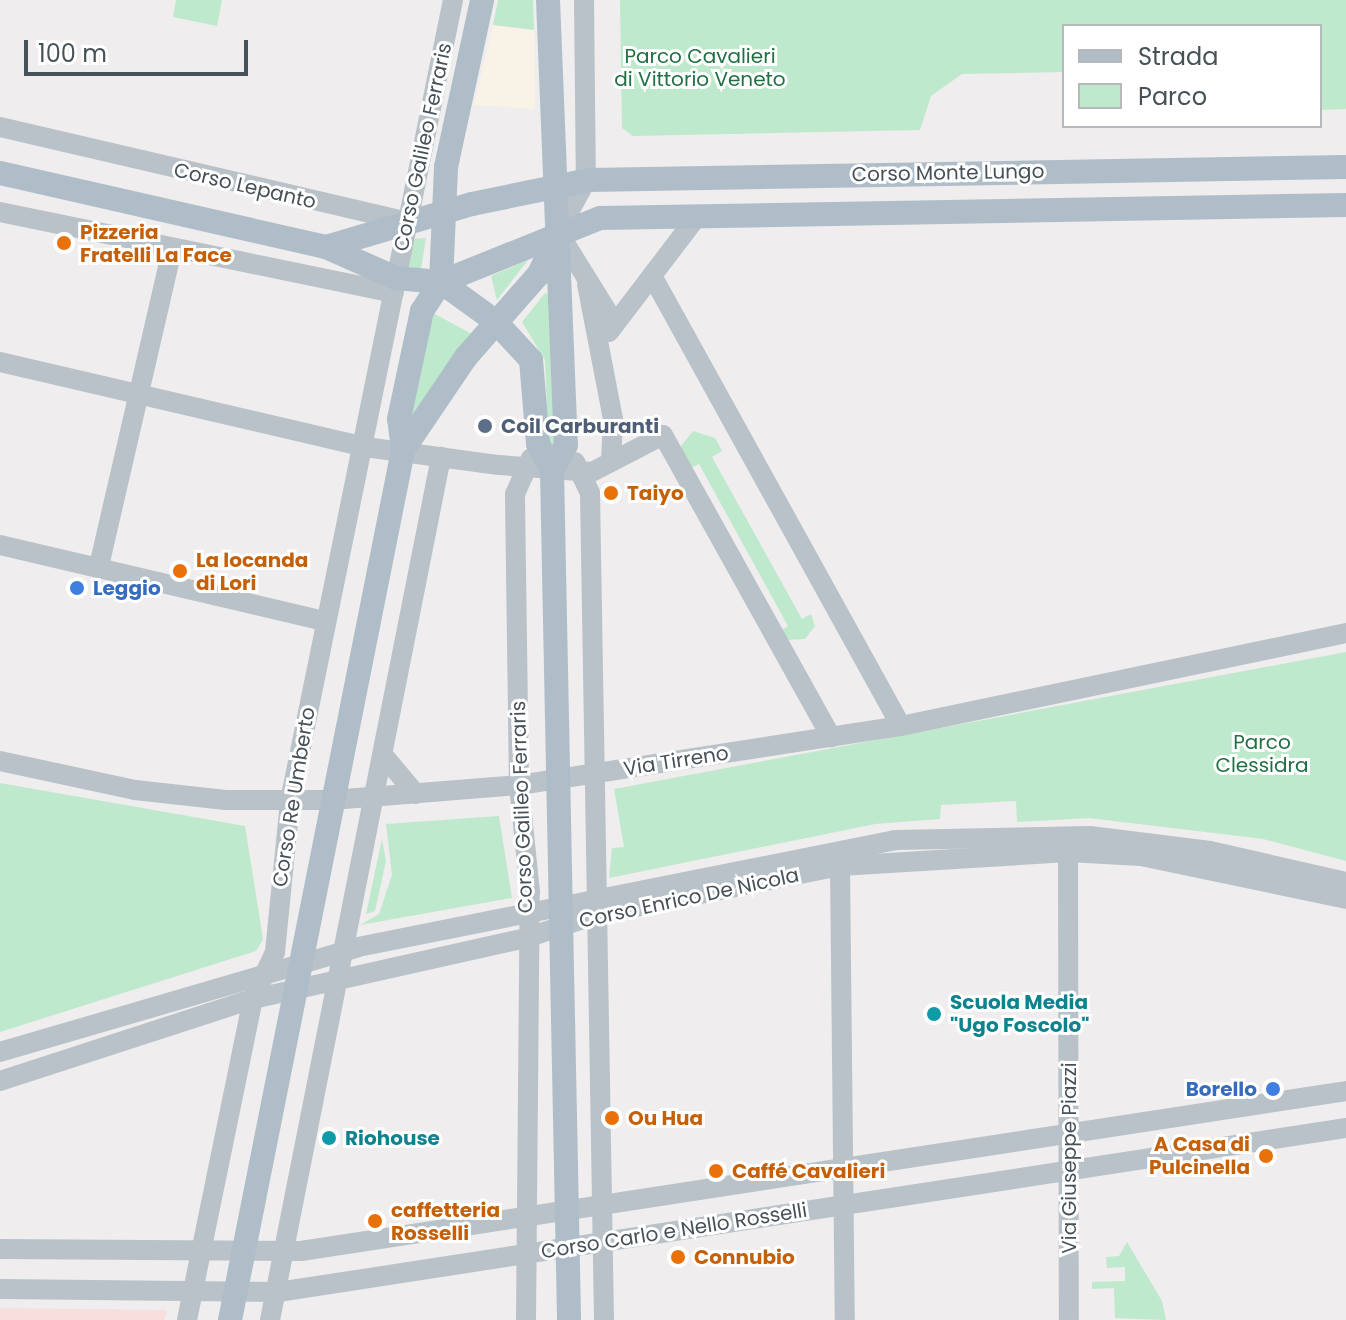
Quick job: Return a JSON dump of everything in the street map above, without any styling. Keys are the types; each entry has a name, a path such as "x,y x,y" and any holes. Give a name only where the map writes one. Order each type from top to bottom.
{"main road":[{"name":"Corso Galileo Ferraris","path":"441,282 442,213 482,0"},
{"path":"548,0 550,186 558,232 566,445 552,470"},
{"name":"Corso Monte Lungo","path":"407,222 550,186 586,181 1346,167"},
{"name":"Corso Lepanto","path":"0,173 326,247 395,286 441,282"},
{"name":"Corso Monte Lungo","path":"441,282 558,232 600,218 1346,205"},
{"name":"Corso Lepanto","path":"326,247 407,222"},
{"path":"403,450 495,321 539,274 558,232"},
{"path":"403,450 399,419 417,329 441,282 495,321 531,360 538,444 552,470"},
{"name":"Corso Re Umberto","path":"230,1320 403,450"},
{"name":"Corso Galileo Ferraris","path":"552,470 569,1320"}],"street":[{"name":"Corso Galileo Ferraris","path":"395,286 453,0"},
{"path":"584,0 586,181 558,232 615,324"},
{"name":"Corso Lepanto","path":"0,127 407,222"},
{"path":"0,212 172,251 395,286"},
{"path":"599,346 655,281 698,215"},
{"path":"99,566 136,393 172,251"},
{"path":"655,281 901,726"},
{"path":"587,282 613,419 611,461"},
{"name":"Corso Re Umberto","path":"187,1320 253,999 271,969 290,801 325,621 365,447 395,286"},
{"path":"0,362 365,447 527,468 581,473 611,461 658,434 676,452 831,737"},
{"name":"Corso Galileo Ferraris","path":"526,1320 528,911 519,785 515,494 538,444"},
{"path":"566,445 590,493 594,907 604,1320"},
{"path":"270,1320 278,1292 280,1253 339,978 441,457"},
{"path":"0,545 325,621"},
{"name":"Via Tirreno","path":"0,761 135,790 290,801 375,798 519,785 901,726 1346,633"},
{"path":"383,755 416,794"},
{"name":"Corso Enrico De Nicola","path":"0,1081 253,999 526,938 561,915 838,849 1019,834 1158,843 1346,882"},
{"name":"Corso Enrico De Nicola","path":"594,907 840,866 1068,852 1208,867 1346,899"},
{"name":"Via Giuseppe Piazzi","path":"1068,852 1069,1320"},
{"path":"840,866 845,1320"},
{"name":"Corso Enrico De Nicola","path":"0,1052 302,960 528,911 561,915"},
{"name":"Corso Carlo e Nello Rosselli","path":"0,1249 200,1256 280,1253 566,1206 843,1168 1346,1091"},
{"name":"Corso Carlo e Nello Rosselli","path":"0,1289 190,1297 278,1292 1346,1128"},
{"path":"278,1292 287,1320"}],"shaded area":[{"path":"493,25 534,30 535,109 474,105"},
{"path":"0,1308 167,1310 164,1320 0,1320"}],"green space":[{"path":"176,0 222,0 217,26 173,17"},
{"path":"498,0 533,0 534,30 493,25"},
{"name":"Parco Cavalieri di Vittorio Veneto","path":"620,0 1346,0 1346,109 1322,110 1322,24 1062,24 1062,72 962,74 931,96 920,130 633,136 622,128"},
{"path":"426,238 421,269 406,266 413,239"},
{"path":"528,260 497,300 491,276"},
{"path":"545,293 550,295 555,454 549,454 545,360 522,322"},
{"path":"433,313 472,334 408,429"},
{"path":"693,431 715,438 722,451 712,457 802,619 811,614 815,626 805,639 787,640 780,631 788,626 699,464 689,469 681,446"},
{"name":"Parco Clessidra","path":"1346,652 1346,861 1263,839 1089,818 1017,822 1016,801 941,805 940,819 875,824 609,878 612,848 624,847 614,789"},
{"path":"0,783 245,826 263,939 256,951 0,1032"},
{"path":"499,816 512,898 360,925 379,914 392,875 386,824"},
{"path":"382,839 386,861 375,911 366,914"},
{"path":"1127,1242 1162,1301 1166,1320 1115,1318 1114,1288 1092,1289 1092,1282 1125,1281 1125,1267 1107,1268 1106,1257 1119,1256"}],"place":[{"name":"Pizzeria Fratelli La Face","path":"64,243"},
{"name":"Coil Carburanti","path":"485,426"},
{"name":"Taiyo","path":"611,493"},
{"name":"La locanda di Lori","path":"180,571"},
{"name":"Leggio","path":"77,588"},
{"name":"Scuola Media \"Ugo Foscolo\"","path":"934,1014"},
{"name":"Borello","path":"1273,1089"},
{"name":"Ou Hua","path":"612,1118"},
{"name":"Riohouse","path":"329,1138"},
{"name":"A Casa di Pulcinella","path":"1266,1156"},
{"name":"Caffé Cavalieri","path":"716,1171"},
{"name":"caffetteria Rosselli","path":"375,1221"},
{"name":"Connubio","path":"678,1257"}]}
